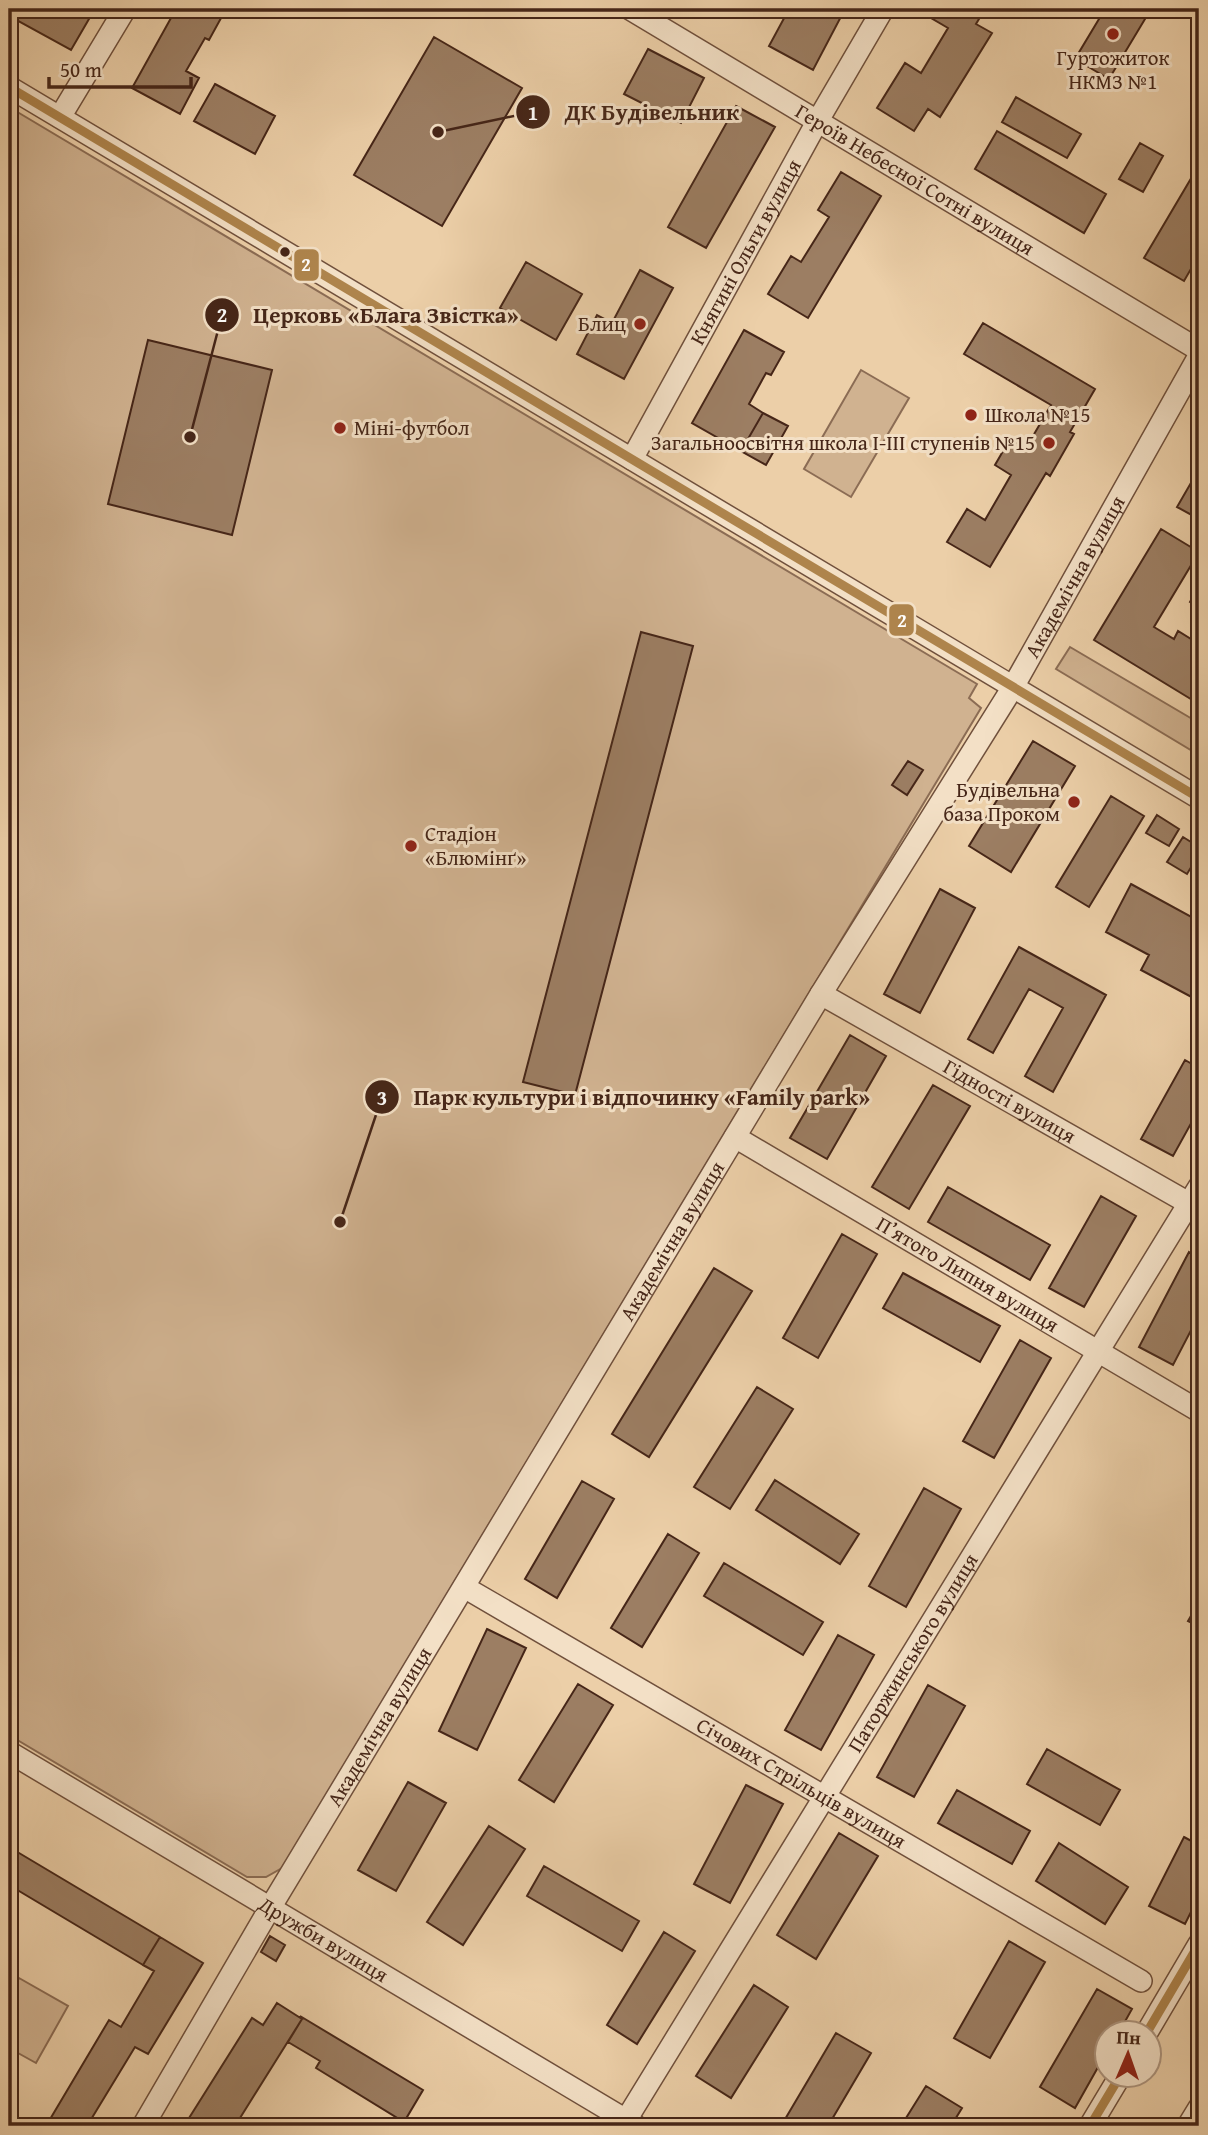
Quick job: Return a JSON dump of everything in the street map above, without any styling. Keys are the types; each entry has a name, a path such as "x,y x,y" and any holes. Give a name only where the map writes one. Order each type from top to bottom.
{"street":[{"path":"60,117 125,9"},
{"name":"Героїв Небесної Сотні вулиця","path":"630,9 1199,350"},
{"name":"Княгині Ольги вулиця","path":"632,459 817,122 883,9"},
{"path":"9,87 1199,798"},
{"name":"Академічна вулиця","path":"143,2126 270,1908 821,994 1013,687 1199,356"},
{"name":"Гідності вулиця","path":"821,994 1196,1200"},
{"name":"П’ятого Липня вулиця","path":"735,1137 1199,1411"},
{"name":"Паторжинського вулиця","path":"631,2123 825,1795 1099,1351 1196,1200"},
{"name":"Січових Стрільців вулиця","path":"464,1587 1141,1981"},
{"name":"Дружби вулиця","path":"9,1752 631,2123"},
{"path":"1154,2020 1199,1944"},
{"path":"1090,2126 1112,2090"},
{"path":"1188,2126 1199,2108"}],"shaded area":[{"path":"9,107 977,684 969,698 981,708 282,1868 266,1877 247,1877 9,1735"},
{"path":"861,370 909,398 851,497 804,469"},
{"path":"1070,647 1199,723 1199,755 1056,669"},
{"path":"19,1978 68,2006 36,2063 9,2048 9,1996"}],"building":[{"path":"9,9 88,9 93,12 71,50 9,16"},
{"path":"176,9 226,9 209,40 205,38 186,71 199,78 180,114 132,88"},
{"path":"789,9 845,9 813,70 769,46"},
{"path":"929,9 985,9 976,24 992,33 940,117 928,109 914,131 877,108 905,63 921,73 948,28 926,15"},
{"name":"Гуртожиток НКМЗ №1","path":"1105,9 1151,9 1109,79 1075,59"},
{"path":"434,37 522,88 442,226 354,175"},
{"path":"648,49 704,78 681,123 624,94"},
{"path":"215,84 275,116 255,154 194,121"},
{"path":"1016,97 1081,134 1067,158 1002,122"},
{"path":"736,106 775,127 706,248 668,227"},
{"path":"997,131 1106,194 1084,233 975,169"},
{"path":"1140,143 1163,156 1143,192 1119,179"},
{"path":"1199,165 1199,255 1184,281 1144,258"},
{"path":"841,172 881,196 808,318 768,294 791,256 801,262 829,217 818,210"},
{"path":"526,262 582,294 556,340 500,308"},
{"path":"640,270 673,288 624,379 577,354 597,315 612,323"},
{"name":"Загальноосвітня школа І-ІІІ ступенів №15","path":"983,323 1095,389 1070,432 1074,434 1050,476 1046,473 990,567 947,542 967,509 985,520 1011,475 995,465 1010,439 1026,448 1051,405 964,354"},
{"path":"744,330 784,352 771,375 766,373 749,404 763,413 741,451 692,423"},
{"path":"148,340 272,370 232,535 108,504"},
{"path":"763,413 788,426 766,465 741,451"},
{"path":"1199,469 1199,519 1177,507"},
{"path":"1161,529 1199,552 1154,627 1174,639 1178,631 1199,644 1199,704 1094,640"},
{"path":"1199,587 1199,608 1190,602"},
{"path":"641,632 693,646 575,1095 523,1082"},
{"path":"1033,741 1075,766 1011,872 969,846"},
{"path":"908,761 923,770 907,795 892,785"},
{"path":"1111,796 1144,816 1089,907 1056,887"},
{"path":"1157,815 1179,829 1169,846 1146,833"},
{"path":"1183,837 1199,847 1199,854 1187,874 1167,862"},
{"path":"1131,884 1199,921 1199,1001 1141,970 1149,955 1106,932"},
{"path":"940,889 975,908 920,1013 884,994"},
{"path":"1019,947 1106,995 1053,1092 1025,1076 1063,1008 1029,989 993,1053 968,1039"},
{"path":"850,1035 886,1056 827,1159 790,1138"},
{"path":"1185,1060 1199,1068 1199,1109 1173,1156 1141,1139"},
{"path":"933,1085 970,1106 909,1209 872,1187"},
{"path":"948,1187 1050,1245 1030,1280 928,1222"},
{"path":"1101,1196 1136,1216 1084,1307 1049,1288"},
{"path":"842,1234 877,1254 818,1358 783,1338"},
{"path":"1189,1252 1199,1258 1199,1315 1173,1365 1139,1347"},
{"path":"714,1268 752,1291 649,1457 612,1434"},
{"path":"903,1273 1000,1326 980,1362 883,1308"},
{"path":"1020,1340 1051,1358 994,1458 963,1441"},
{"path":"757,1387 793,1409 730,1509 694,1487"},
{"path":"775,1480 859,1534 840,1564 756,1510"},
{"path":"582,1481 614,1499 557,1598 525,1579"},
{"path":"924,1488 961,1509 906,1607 869,1586"},
{"path":"668,1534 699,1553 642,1647 611,1628"},
{"path":"724,1563 823,1622 803,1655 704,1596"},
{"path":"1199,1602 1199,1624 1198,1626 1188,1621"},
{"path":"487,1629 526,1648 477,1750 439,1731"},
{"path":"838,1635 874,1655 821,1750 785,1730"},
{"path":"578,1684 613,1705 554,1802 519,1780"},
{"path":"928,1685 965,1706 914,1797 877,1777"},
{"path":"1047,1749 1120,1790 1100,1825 1027,1784"},
{"path":"408,1782 446,1803 396,1891 358,1870"},
{"path":"746,1785 783,1804 730,1903 694,1884"},
{"path":"957,1790 1030,1831 1012,1864 938,1823"},
{"path":"489,1826 525,1849 463,1945 427,1922"},
{"path":"839,1833 878,1856 816,1959 777,1935"},
{"path":"1184,1837 1199,1845 1199,1896 1185,1924 1149,1906"},
{"path":"1059,1843 1128,1887 1105,1924 1036,1881"},
{"path":"9,1847 160,1937 143,1965 9,1885"},
{"path":"544,1866 639,1921 622,1951 527,1896"},
{"path":"664,1932 695,1951 637,2044 607,2025"},
{"path":"270,1936 285,1945 276,1961 261,1952"},
{"path":"160,1937 203,1963 148,2054 135,2047 87,2126 46,2126 109,2020 121,2027 154,1971 143,1965"},
{"path":"1009,1941 1045,1962 990,2058 954,2038"},
{"path":"754,1985 788,2007 731,2098 696,2076"},
{"path":"1097,1989 1132,2009 1126,2020 1092,2020 1092,2078 1075,2108 1040,2087"},
{"path":"277,2003 302,2019 235,2126 184,2126 252,2018 263,2025"},
{"path":"300,2016 423,2090 404,2122 316,2068 320,2061 288,2042 302,2019"},
{"path":"836,2033 871,2053 828,2126 781,2126"},
{"path":"926,2086 962,2108 951,2126 901,2126"}],"transit line":[{"name":"2","path":"9,87 1199,798"},
{"name":"2","path":"1154,2020 1199,1944"},
{"name":"2","path":"1090,2126 1112,2090"}],"place":[{"name":"Гуртожиток НКМЗ №1","path":"1113,34"},
{"name":"ДК Будівельник","path":"438,132"},
{"name":"Блиц","path":"640,324"},
{"name":"Школа №15","path":"971,415"},
{"name":"Міні-футбол","path":"340,428"},
{"name":"Церковь «Блага Звістка»","path":"190,437"},
{"name":"Загальноосвітня школа І-ІІІ ступенів №15","path":"1049,443"},
{"name":"Будівельна база Проком","path":"1074,802"},
{"name":"Стадіон «Блюмінґ»","path":"411,846"},
{"name":"Парк культури і відпочинку «Family park»","path":"340,1222"}]}
